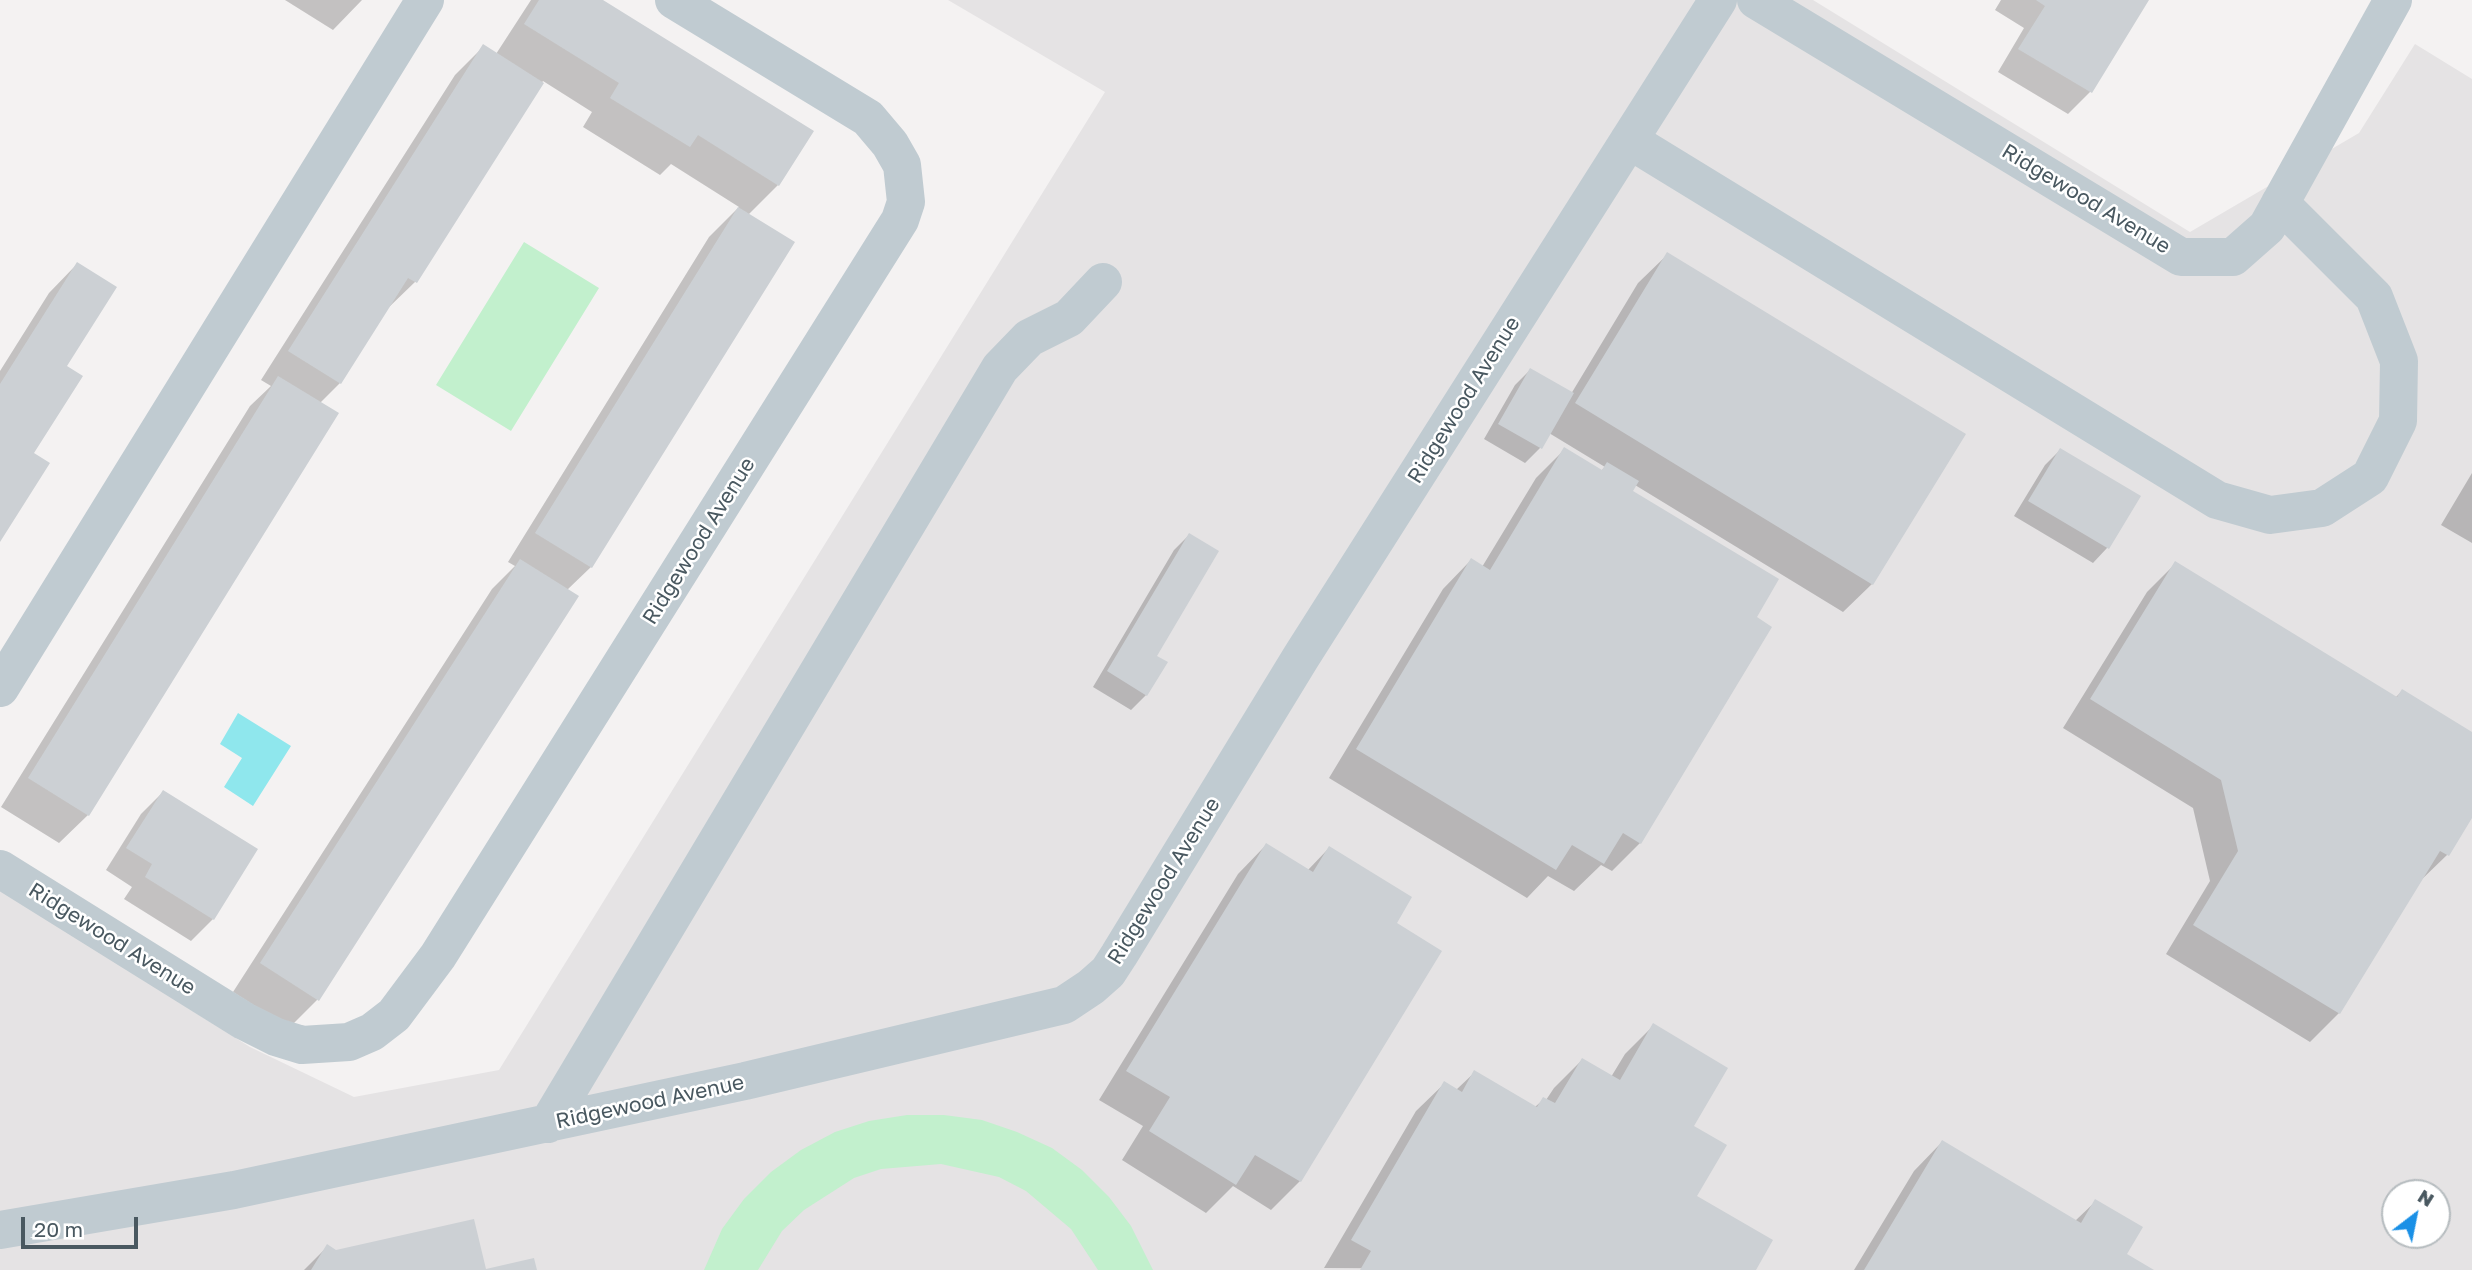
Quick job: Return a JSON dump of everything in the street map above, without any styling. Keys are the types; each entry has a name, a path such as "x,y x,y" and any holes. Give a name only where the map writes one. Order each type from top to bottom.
{"street":[{"path":"0,688 425,0"},
{"name":"Ridgewood Avenue","path":"0,869 244,1021 276,1037 302,1045 349,1042 372,1032 394,1015 438,957 900,220 906,202 902,164 890,144 868,118 674,0"},
{"name":"Ridgewood Avenue","path":"0,1230 234,1190 548,1124 1064,1005 1108,972 1308,646 1718,0"},
{"name":"Ridgewood Avenue","path":"1756,0 2181,257 2233,257 2267,227 2393,0"},
{"path":"1629,140 2217,500 2270,515 2322,508 2370,477 2398,421 2399,361 2374,298 2280,203"},
{"path":"548,1124 1000,368 1029,338 1069,318 1103,282"}],"shaded area":[{"path":"948,0 1813,0 2190,232 2359,133 2415,44 2472,79 2472,1270 0,1270 0,890 250,1047 354,1097 499,1070 1105,92"}],"green space":[{"path":"524,242 599,288 511,431 436,385"},
{"path":"907,1115 944,1115 982,1120 1052,1148 1082,1170 1109,1197 1131,1226 1153,1270 1098,1270 1071,1229 1026,1191 999,1177 941,1164 881,1169 854,1178 804,1210 782,1231 758,1270 704,1270 722,1229 744,1199 771,1172 801,1150 835,1132 869,1121"}],"water":[{"path":"238,713 291,746 253,806 224,787 242,758 220,744"}],"building":[{"path":"539,0 603,0 814,131 779,186 698,135 690,147 610,98 619,83 524,24"},
{"path":"2036,0 2149,0 2092,93 2018,49 2045,6"},
{"path":"483,44 544,83 417,283 408,278 341,384 288,351"},
{"path":"738,207 795,242 592,568 535,533"},
{"path":"1667,252 1966,434 1873,585 1575,403"},
{"path":"77,262 117,287 67,366 83,376 34,453 50,463 0,542 0,384"},
{"path":"1530,368 1574,393 1542,449 1498,424"},
{"path":"278,376 339,413 89,816 28,778"},
{"path":"1564,447 1602,470 1607,462 1639,481 1633,491 1779,579 1757,617 1772,627 1641,844 1623,833 1604,864 1572,845 1556,870 1356,749 1471,558 1490,570"},
{"path":"2060,448 2141,496 2109,549 2028,501"},
{"path":"1189,533 1219,551 1157,656 1168,662 1147,696 1107,671"},
{"path":"520,559 579,596 319,1001 260,963"},
{"path":"2175,561 2397,697 2402,689 2472,732 2472,818 2449,856 2440,851 2340,1014 2193,925 2238,851 2221,780 2090,699"},
{"path":"163,790 258,849 214,920 145,877 152,864 126,848"},
{"path":"1266,843 1313,872 1329,846 1412,897 1397,923 1442,951 1301,1182 1255,1155 1236,1185 1149,1131 1170,1097 1126,1071"},
{"path":"1653,1023 1728,1068 1694,1126 1727,1145 1697,1196 1773,1240 1756,1270 1360,1270 1371,1251 1351,1240 1444,1081 1462,1092 1474,1070 1537,1107 1543,1097 1555,1103 1582,1058 1620,1080"},
{"path":"1942,1140 2081,1223 2095,1199 2143,1227 2127,1254 2154,1270 1864,1270"},
{"path":"474,1219 486,1269 534,1258 537,1270 311,1270 327,1244 336,1250"}]}
